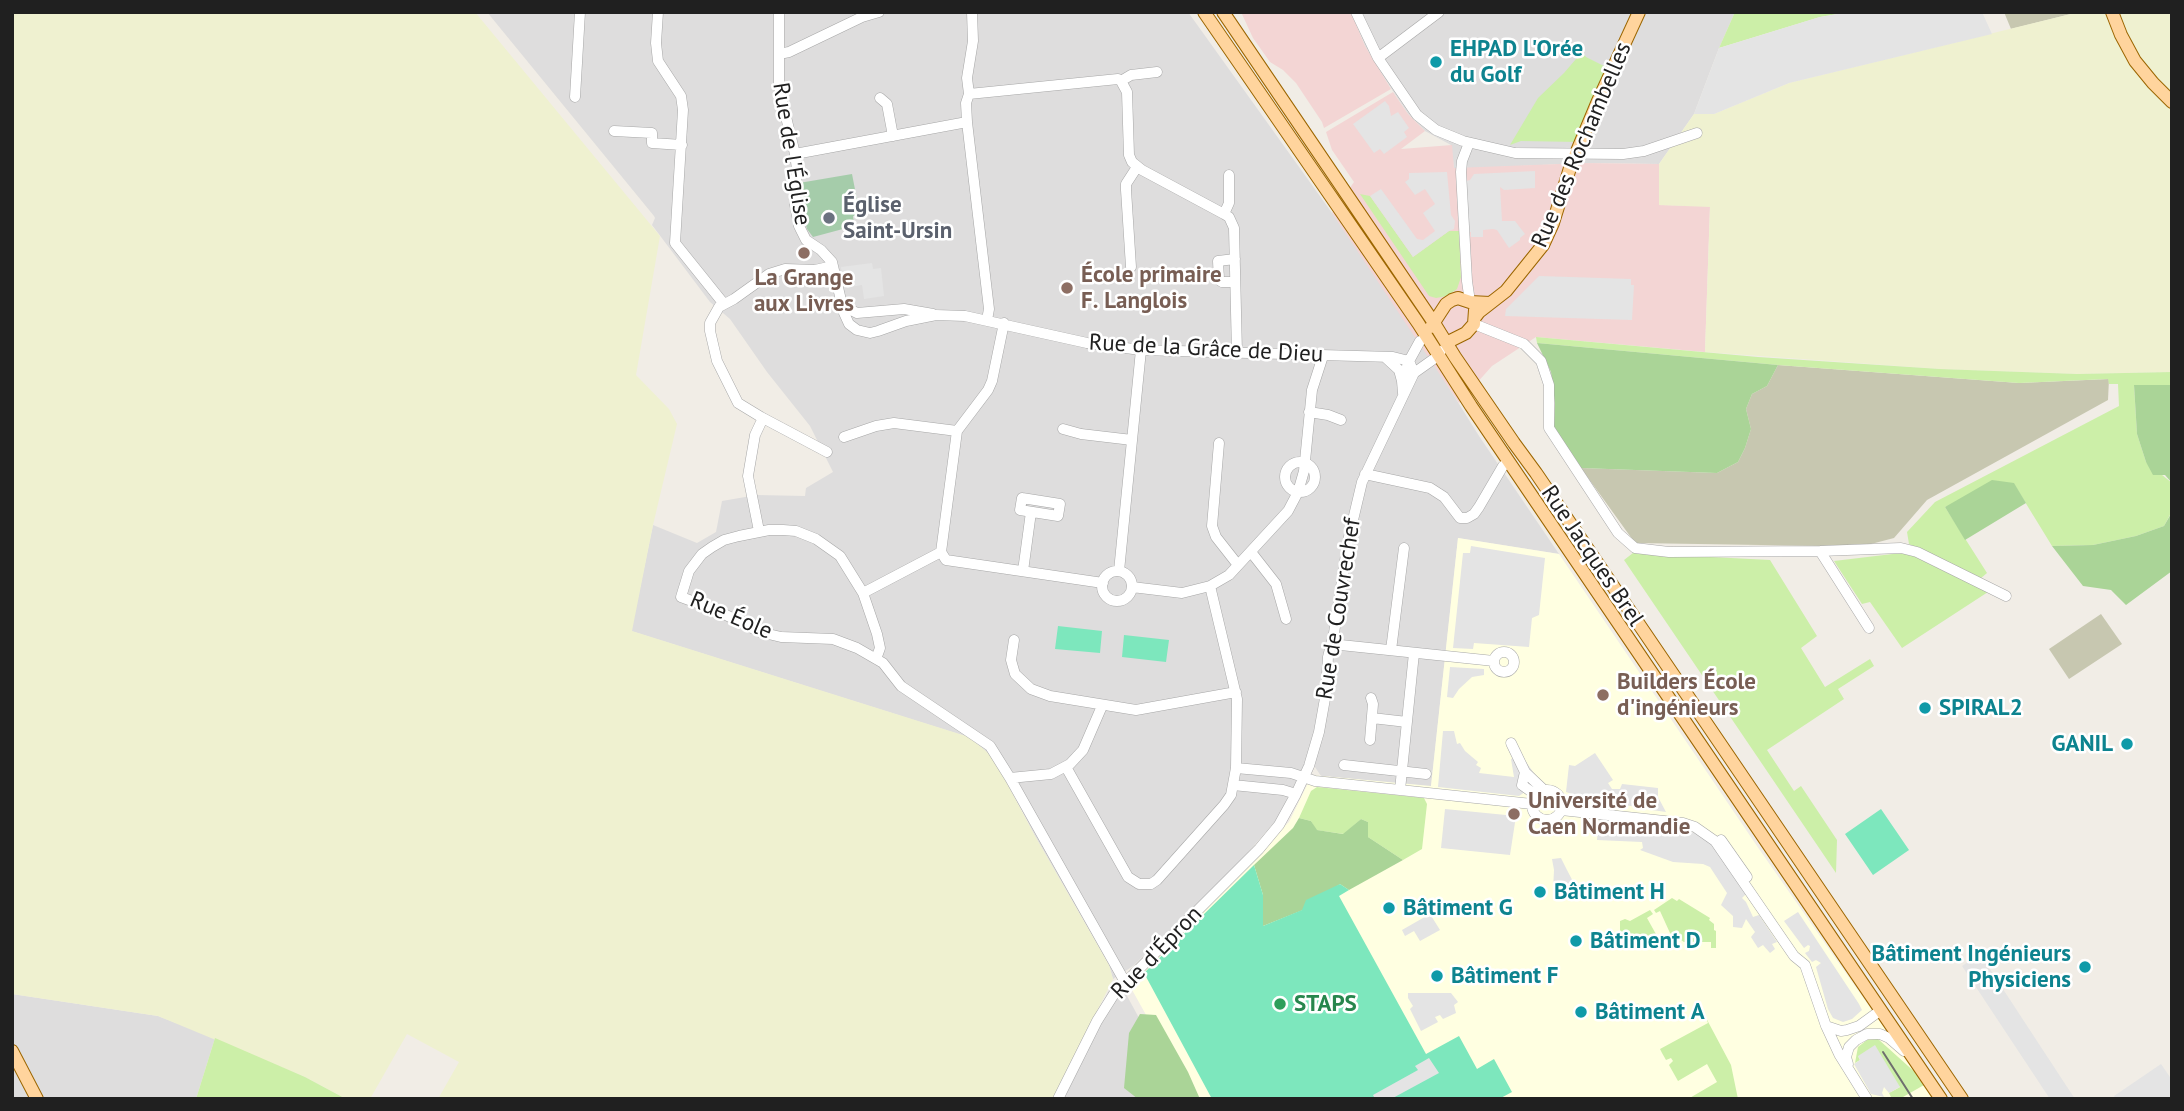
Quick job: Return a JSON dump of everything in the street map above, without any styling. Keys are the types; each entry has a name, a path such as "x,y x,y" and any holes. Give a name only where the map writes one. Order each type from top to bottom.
{"main road":[{"name":"Rue Jacques Brel","path":"1204,12 1438,355 1506,463 1941,1099"},
{"name":"Rue Jacques Brel","path":"1223,12 1962,1099"},
{"name":"Rue des Rochambelles","path":"1447,343 1466,333 1490,303 1506,291 1543,245 1553,223 1570,168 1639,12"},
{"path":"2112,12 2135,61 2172,102"},
{"path":"1424,307 1464,299 1490,303"},
{"path":"1447,343 1425,339 1449,302"},
{"path":"1470,302 1475,320"},
{"path":"1881,1010 1914,1027"},
{"path":"12,1051 37,1099"}],"street":[{"path":"575,97 580,12"},
{"path":"658,12 656,52 663,70 681,96 683,110 675,243 724,304"},
{"path":"779,12 779,54"},
{"name":"Rue de l'Église","path":"833,266 826,254 806,240 799,226 795,205 797,169 781,103 779,54 879,12"},
{"path":"972,12 973,41 966,103 989,309 988,320"},
{"path":"1356,12 1378,58 1405,99 1424,121 1436,130 1469,143 1506,152 1623,155 1697,133"},
{"path":"1378,58 1439,12"},
{"path":"969,94 1121,80 1131,75 1157,72"},
{"path":"1121,80 1128,92 1129,155 1137,167 1229,217 1234,228 1237,353"},
{"path":"880,98 887,104 893,136"},
{"path":"795,154 967,122"},
{"path":"614,131 652,133 652,143 682,145"},
{"path":"1469,143 1461,172 1470,302"},
{"path":"1131,267 1126,184 1137,167"},
{"path":"1224,214 1229,203 1229,175"},
{"path":"1235,259 1218,261 1219,280 1236,282"},
{"path":"827,452 763,418 735,399 711,342 724,304 769,274 785,269 815,270 833,266 846,318 861,332 870,333 906,321 936,316"},
{"path":"1449,302 1459,295 1467,281"},
{"path":"843,306 857,313 904,309 936,316"},
{"path":"853,327 857,313"},
{"name":"Rue de la Grâce de Dieu","path":"936,316 988,320 1087,343 1141,350 1393,357 1409,361"},
{"path":"1475,320 1524,344 1541,361 1549,385 1549,428 1618,533 1635,548 1669,552 1901,548 1917,552 2006,596"},
{"path":"1004,324 992,381 957,431 941,552 946,560 1103,583"},
{"name":"Rue de Couvrechef","path":"1403,394 1402,381 1409,361 1425,339"},
{"name":"Rue de Couvrechef","path":"1279,825 1304,776 1319,732 1353,513 1365,474 1414,373 1438,355 1447,343"},
{"path":"1119,571 1141,350"},
{"path":"1304,463 1311,390 1323,356"},
{"path":"1386,358 1399,370 1402,381"},
{"path":"1409,361 1414,373"},
{"path":"1309,412 1341,420"},
{"path":"759,531 748,476 755,435 763,418"},
{"path":"844,437 894,423 957,431"},
{"path":"1063,429 1081,434 1132,440"},
{"path":"1219,443 1212,526 1216,537 1238,565"},
{"path":"1304,463 1315,473 1314,483 1307,490 1298,492 1289,487 1286,474 1291,466 1304,463"},
{"path":"1365,474 1430,488 1444,497 1460,517 1467,518 1479,507 1506,463"},
{"path":"1132,587 1182,593 1210,586 1229,575 1251,552 1288,511 1298,492"},
{"path":"1023,571 1031,512"},
{"name":"Rue Éole","path":"877,659 880,648 877,634 863,593 847,566 825,545 796,531 759,531 724,540 702,554 689,571 681,597 716,610 760,632 781,637 832,639 877,659 901,686 990,746 1010,778"},
{"path":"1391,650 1404,548"},
{"path":"1820,551 1869,628"},
{"path":"863,593 941,552"},
{"path":"1251,552 1276,584 1286,619"},
{"path":"1119,571 1129,577 1132,587 1124,599 1115,600 1107,596 1103,583 1109,574 1119,571"},
{"path":"1066,767 1128,877 1144,885 1157,880 1224,805 1231,795 1236,768 1237,692 1210,586"},
{"path":"1014,640 1011,660 1013,667 1027,686 1042,694 1136,710 1237,692"},
{"path":"1331,644 1494,661"},
{"path":"1400,790 1414,653"},
{"path":"1370,740 1373,704 1371,698"},
{"path":"1102,706 1083,750 1066,767 1045,776 1010,778 1125,982"},
{"path":"1372,718 1407,722"},
{"path":"1236,768 1304,776 1315,781 1400,790 1538,796 1555,793 1561,807 1556,817 1544,820 1534,813 1538,796 1511,743"},
{"path":"1344,765 1426,774"},
{"path":"1525,772 1522,785 1538,796"},
{"path":"1233,785 1283,790 1296,794"},
{"path":"1561,807 1683,823 1695,827 1715,841 1798,958 1812,982 1826,1026 1839,1054 1867,1099"},
{"name":"Rue d'Épron","path":"1058,1099 1106,1006 1125,982 1242,867 1279,825"},
{"path":"1826,1026 1841,1031 1847,1030 1859,1026 1881,1010"},
{"path":"1848,1065 1846,1054 1851,1044 1859,1037 1871,1033 1889,1038 1919,1066"}],"shaded area":[{"path":"12,12 475,12 660,236 636,375 669,409 677,424 632,631 969,737 993,757 1109,965 1113,979 1053,1099 438,1099 459,1062 407,1034 370,1099 346,1099 305,1077 158,1016 12,994"},
{"path":"487,12 1188,12 1416,335 1479,436 1559,554 1458,538 1431,787 1321,776 1315,767 1305,764 1278,818 1236,866 1133,966 1113,979 1109,965 1035,836 997,763 968,737 631,631 653,525 697,543 716,532 722,501 757,495 805,496 806,488 833,472 810,426 767,372 730,319 710,302 652,225 654,216"},
{"path":"1241,12 1351,12 1365,46 1391,89 1324,128 1296,83 1270,62 1253,38"},
{"path":"1351,12 1735,12 1694,114 1659,164 1585,163 1454,169 1451,145 1425,131 1408,114 1365,46"},
{"path":"1849,12 1982,12 1992,34 1789,83 1714,114 1694,114 1719,48 1820,17"},
{"path":"2004,12 2079,12 2011,29"},
{"path":"2079,12 2172,12 2172,372 2077,374 1940,369 1705,352 1710,207 1659,205 1659,164 1694,114 1714,114 1789,83"},
{"path":"1393,92 1408,114 1425,131 1401,149 1452,145 1454,168 1585,163 1659,164 1659,205 1710,206 1705,352 1536,337 1492,366 1459,403 1332,213 1354,182 1332,150 1326,132"},
{"path":"1385,101 1391,116 1398,112 1409,128 1404,132 1407,137 1384,154 1380,149 1374,153 1353,124"},
{"path":"1535,171 1535,188 1504,190 1500,187 1502,221 1515,221 1525,234 1520,240 1509,248 1497,230 1493,229 1483,230 1483,237 1471,237 1471,232 1468,232 1466,181 1474,174"},
{"path":"1447,172 1454,229 1413,257 1370,196 1381,189 1417,239 1423,240 1435,231 1423,213 1435,204 1425,189 1415,195 1405,182 1409,179 1409,173"},
{"path":"852,174 860,215 853,216 854,226 813,237 807,229 801,208 799,183"},
{"path":"872,263 873,269 881,268 884,296 864,299 862,285 844,288 841,267"},
{"path":"1539,276 1631,279 1631,285 1634,285 1632,320 1505,316 1506,309"},
{"path":"1778,365 2019,383 2109,379 2108,400 1927,500 1894,538 1871,544 1824,546 1635,543 1581,468 1717,473 1738,462 1751,429 1746,409 1752,394 1767,386"},
{"name":"Université de Caen Normandie","path":"1458,538 1559,554 1759,849 1934,1099 1193,1099 1131,988 1147,960 1289,822 1312,775 1431,786"},
{"path":"1471,546 1545,558 1539,615 1532,618 1529,647 1474,643 1473,649 1453,648 1463,553 1470,553"},
{"path":"2101,614 2122,644 2069,679 2049,649"},
{"path":"1450,667 1484,669 1484,675 1472,677 1453,698 1447,697"},
{"path":"1443,731 1454,731 1457,744 1460,743 1478,762 1476,765 1481,768 1479,773 1514,777 1511,759 1522,756 1540,782 1519,796 1438,787"},
{"path":"1595,753 1613,780 1608,783 1612,789 1620,789 1622,784 1658,788 1658,797 1666,812 1652,810 1652,800 1648,799 1648,808 1572,799 1572,794 1566,792 1569,765 1575,766"},
{"path":"1445,809 1516,816 1510,855 1441,848"},
{"path":"1599,818 1681,827 1699,835 1712,845 1746,894 1742,898 1753,917 1759,915 1777,942 1772,944 1775,949 1770,953 1763,945 1758,948 1751,937 1755,932 1746,919 1742,928 1733,927 1733,916 1721,905 1727,893 1710,867 1673,862 1640,850 1643,848 1642,842 1597,840"},
{"path":"1561,858 1579,893 1553,890 1552,859"},
{"path":"1798,912 1859,1004 1862,1010 1852,1019 1843,1022 1833,1018 1828,1009 1816,967 1821,963 1816,960 1812,962 1805,953 1810,946 1804,948 1784,921"},
{"path":"1430,914 1440,930 1420,941 1414,931 1405,936 1402,930"},
{"path":"1980,954 2075,1099 2050,1099 1962,966"},
{"path":"1110,988 1126,994 1183,1099 1053,1099"},
{"path":"1408,993 1451,993 1458,1002 1454,1005 1456,1013 1443,1019 1440,1015 1435,1017 1438,1022 1421,1031 1410,1009 1413,1006"},
{"path":"12,994 158,1016 215,1038 196,1099 12,1099"},
{"path":"1875,1045 1900,1087 1889,1093 1884,1087 1884,1097 1871,1094 1854,1064 1860,1060 1858,1056"},
{"path":"1429,1058 1439,1073 1391,1099 1375,1099 1373,1095 1418,1070 1415,1066"},
{"path":"2161,1064 2172,1080 2172,1099 2116,1099 2114,1096"}],"green space":[{"path":"1735,12 1849,12 1820,17 1719,48"},
{"path":"1582,52 1586,57 1608,68 1578,142 1521,141 1510,145 1538,98"},
{"path":"1360,194 1370,196 1413,257 1449,231 1459,231 1461,277 1457,289 1447,296 1429,296"},
{"path":"1536,337 1758,357 1940,369 2077,374 2172,372 2172,385 2134,386 2137,434 2146,462 2172,483 2171,513 2164,526 2136,536 2093,545 2052,546 2014,484 1945,507 1987,573 1980,579 1909,544 1907,532 1935,502 2119,406 2118,384 2109,384 2108,379 2019,383 1778,365 1537,343"},
{"path":"1537,343 1778,365 1767,386 1752,394 1746,409 1751,429 1738,462 1717,473 1581,468 1554,428 1555,403 1551,372"},
{"path":"2134,385 2172,385 2172,483 2165,475 2153,475 2146,462 2137,434"},
{"path":"1992,480 2014,483 2026,503 1965,540 1945,507"},
{"path":"2172,512 2172,571 2126,605 2111,590 2083,586 2052,546 2093,545 2136,536 2164,526"},
{"path":"1909,552 1988,592 1902,648 1870,602 1862,604 1834,561"},
{"path":"1633,553 1770,560 1817,636 1801,648 1825,687 1870,659 1874,666 1838,689 1844,699 1767,750 1794,791 1801,786 1837,840 1836,873 1624,560"},
{"path":"1058,626 1102,631 1100,653 1055,649"},
{"path":"1124,635 1169,640 1166,662 1122,657"},
{"path":"1317,787 1424,798 1427,804 1422,849 1403,860 1368,837 1368,822 1361,819 1344,834 1316,830 1311,821 1299,818 1311,791"},
{"path":"1881,809 1909,850 1873,875 1845,834"},
{"path":"1299,818 1311,821 1317,830 1343,834 1361,819 1368,822 1368,837 1403,860 1349,890 1340,884 1303,910 1263,926 1263,895 1254,865 1293,828"},
{"name":"STAPS","path":"1254,865 1263,895 1263,926 1302,910 1306,900 1340,884 1349,890 1339,896 1426,1054 1459,1036 1477,1069 1494,1059 1512,1092 1499,1099 1212,1099 1144,973"},
{"path":"1672,898 1677,901 1679,899 1710,918 1716,931 1716,948 1711,948 1711,942 1684,942 1670,933 1660,911 1656,913 1654,910"},
{"path":"1650,910 1653,914 1647,918 1659,936 1659,942 1647,940 1646,937 1620,937 1620,921 1630,921"},
{"path":"1140,1014 1156,1015 1200,1099 1138,1099 1124,1088 1129,1033"},
{"path":"1705,1016 1731,1065 1738,1099 1688,1099 1717,1082 1707,1064 1678,1081 1669,1065 1673,1061 1671,1058 1666,1060 1660,1049 1708,1023"},
{"path":"215,1038 305,1077 346,1099 196,1099"},
{"path":"1878,1039 1917,1074 1924,1085 1903,1099 1892,1099 1889,1093 1900,1087 1858,1056 1860,1060 1855,1063 1858,1047 1867,1040"}],"tram line":[{"path":"1883,1052 1913,1099"}],"place":[{"name":"EHPAD L'Orée du Golf","path":"1436,62"},
{"name":"Église Saint-Ursin","path":"829,218"},
{"name":"La Grange aux Livres","path":"804,253"},
{"name":"École primaire F. Langlois","path":"1067,288"},
{"name":"Builders École d'ingénieurs","path":"1603,695"},
{"name":"SPIRAL2","path":"1925,708"},
{"name":"GANIL","path":"2127,744"},
{"name":"Université de Caen Normandie","path":"1514,814"},
{"name":"Bâtiment H","path":"1540,892"},
{"name":"Bâtiment G","path":"1389,908"},
{"name":"Bâtiment D","path":"1576,941"},
{"name":"Bâtiment Ingénieurs Physiciens","path":"2085,967"},
{"name":"Bâtiment F","path":"1437,976"},
{"name":"STAPS","path":"1280,1004"},
{"name":"Bâtiment A","path":"1581,1012"}]}
